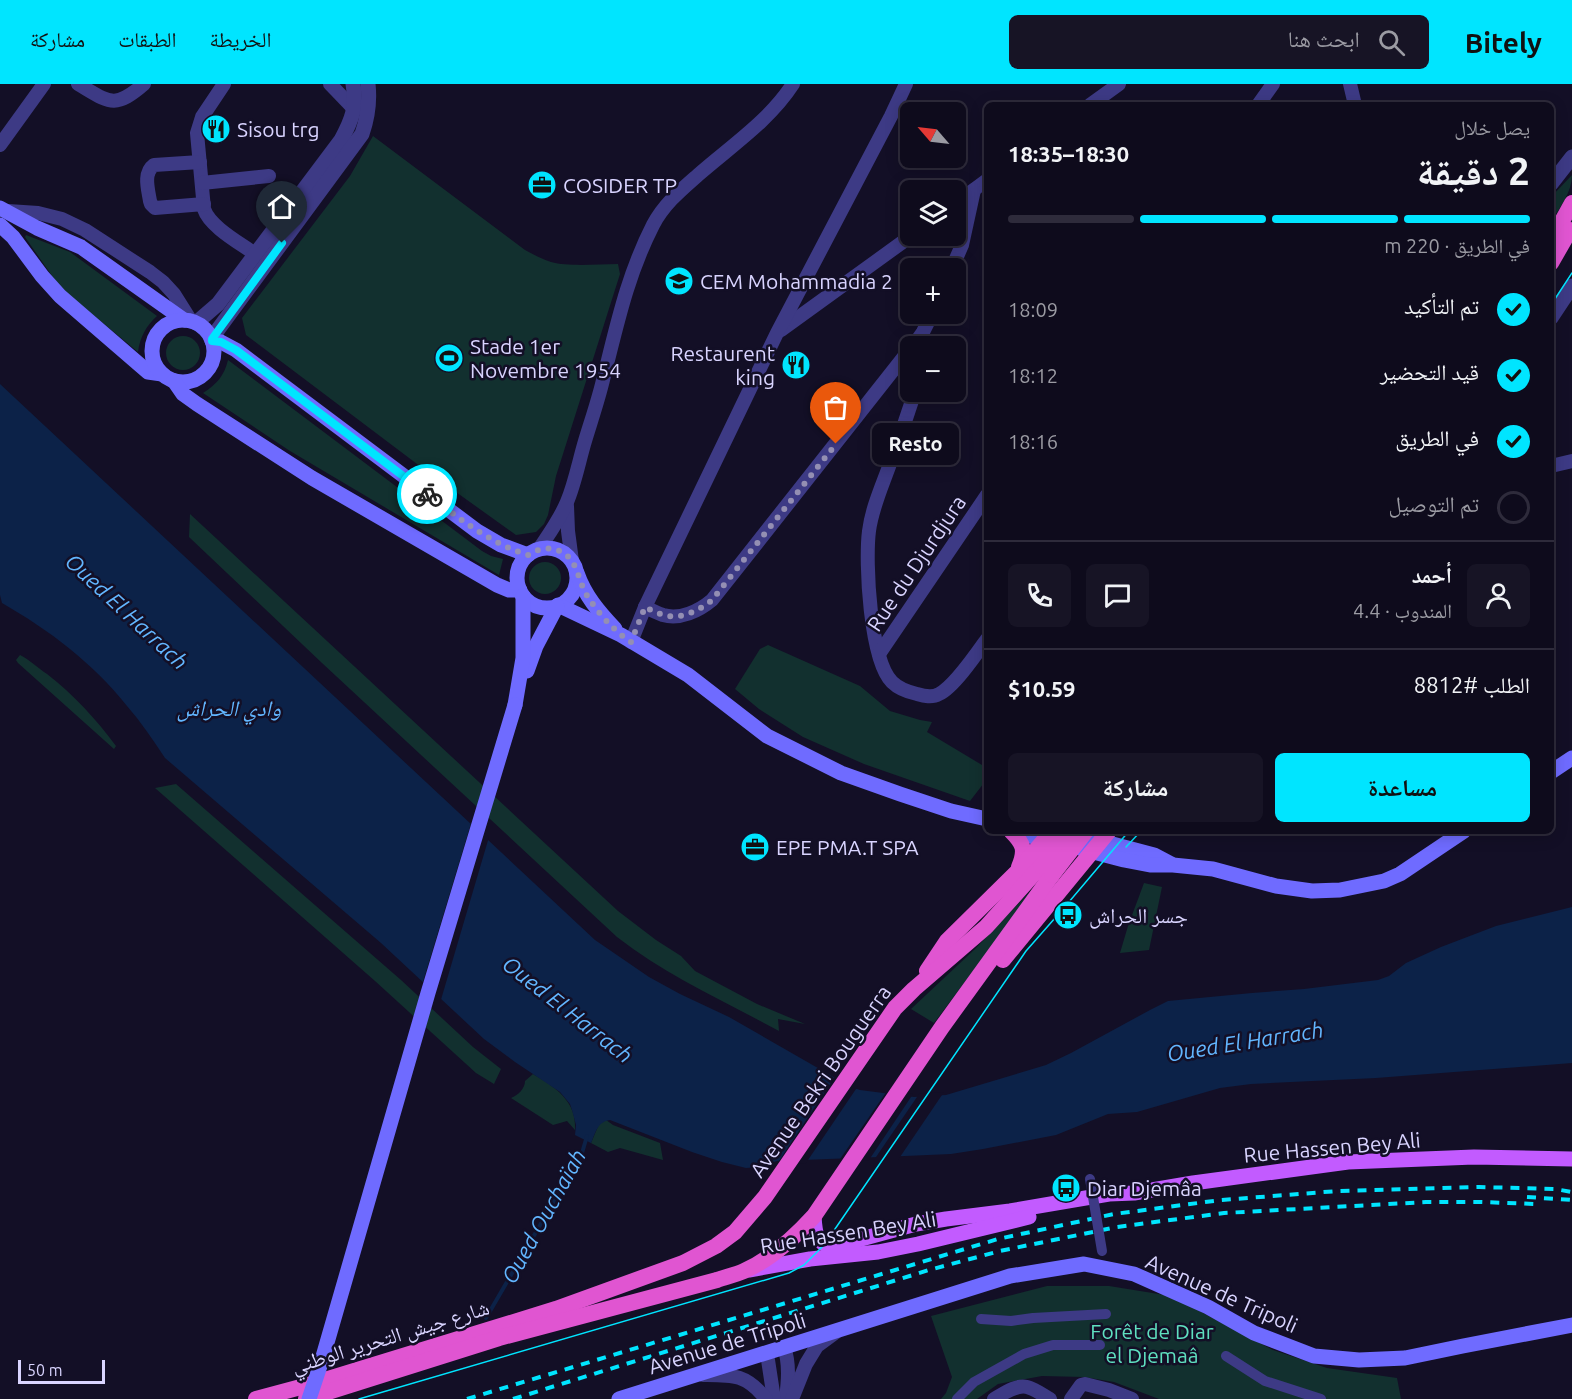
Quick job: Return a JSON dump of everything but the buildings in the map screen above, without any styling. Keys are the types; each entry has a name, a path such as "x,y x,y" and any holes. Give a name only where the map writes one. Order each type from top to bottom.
{"highway":[{"path":"1554,236 1572,203"},
{"path":"1554,258 1572,226"},
{"path":"1015,834 1023,846 1018,871"},
{"path":"914,989 947,941 1018,871 1050,834 1082,841 1084,846 1096,843"},
{"name":"Avenue Bekri Bouguerra","path":"814,1216 1047,871 1069,834"},
{"name":"Avenue Bekri Bouguerra","path":"735,1232 765,1197 895,1008 1047,871 1083,834"},
{"path":"942,1027 979,989 1096,843"},
{"name":"شارع جيش التحرير الوطني","path":"307,1399 499,1338 744,1271 783,1247 814,1216"},
{"name":"شارع جيش التحرير الوطني","path":"256,1399 312,1384 556,1308 683,1263 716,1246 735,1232"}],"main road":[{"path":"2,215 81,247 208,332 212,340 213,356 208,370 189,382 148,372 60,296 13,237 2,215"},
{"path":"191,321 171,322 160,330 152,349 154,363 183,394 312,478 497,585 522,593"},
{"path":"212,340 236,350 477,531 501,545 533,552 551,548 558,549 568,556 581,585 594,606 626,638"},
{"path":"533,552 520,565 517,578 527,600 538,606 550,608 569,598 577,580 574,567"},
{"path":"515,705 523,658 522,593"},
{"path":"557,606 626,638 688,675 767,736 841,773 951,811 984,818"},
{"path":"307,1399 325,1348 515,705 536,646 557,606"},
{"path":"1554,770 1572,758"},
{"path":"1070,834 1096,843 1136,863 1213,868 1276,886 1312,891 1340,890 1384,881 1400,874 1460,834"},
{"name":"Rue Hassen Bey Ali","path":"814,1216 818,1239 824,1245 832,1247 936,1220 1348,1162 1474,1157 1572,1159"},
{"name":"Rue Hassen Bey Ali","path":"744,1271 905,1247 1011,1221 1121,1199 1134,1193"},
{"name":"Avenue de Tripoli","path":"620,1399 1010,1276 1084,1264 1134,1274 1208,1307 1254,1333 1314,1356 1359,1360 1405,1358 1572,1325"}],"street":[{"path":"0,146 44,84"},
{"path":"78,84 103,99 117,101 130,96 144,84"},
{"path":"225,84 207,108 197,133 204,204 206,214 213,223 255,254"},
{"path":"330,84 354,109"},
{"path":"191,321 218,304 340,140 349,125 354,109 353,84"},
{"path":"212,340 362,134 367,119 368,84"},
{"path":"533,552 554,525 567,501 603,381 629,281 661,211 680,191 760,123 782,100 793,84"},
{"path":"626,638 645,607 777,333 906,84"},
{"path":"1094,102 1119,84"},
{"path":"1260,102 1273,84"},
{"path":"1350,84 1354,102"},
{"path":"1554,180 1572,157"},
{"path":"200,162 154,165 147,174 150,201 155,208 204,204"},
{"path":"202,183 269,176"},
{"path":"966,196 984,182"},
{"path":"956,258 962,245 974,190"},
{"path":"777,333 900,244"},
{"path":"1554,313 1572,286"},
{"path":"645,607 662,615 674,617 696,611 712,600 900,363"},
{"path":"912,402 873,510 869,530 867,573 879,654 891,682 909,692 923,696 936,696 963,672 984,643"},
{"path":"1554,465 1572,461"},
{"name":"Rue du Djurdjura","path":"879,654 984,499"},
{"path":"567,501 568,531 574,567"},
{"path":"1090,1179 1102,1251"},
{"path":"981,1319 1011,1321 1106,1314"},
{"path":"792,1399 806,1364 817,1346 839,1330"},
{"path":"957,1399 974,1382 1024,1354 1053,1345 1100,1345"},
{"path":"784,1347 787,1355 786,1399"},
{"path":"765,1353 774,1399"},
{"path":"1226,1356 1265,1381 1321,1399"},
{"path":"695,1375 728,1375 741,1378 752,1384 766,1399"},
{"path":"1071,1399 1081,1385 1085,1384 1132,1399"},
{"path":"994,1399 1020,1387 1027,1387 1050,1399"},
{"path":"994,1399 1009,1399"}],"green space":[{"path":"373,136 534,255 551,262 566,264 618,264 620,274 556,476 548,515 544,524 536,532 516,535 421,467 246,335 242,318 350,176"},
{"path":"1572,175 1568,193 1554,217 1554,194"},
{"path":"26,235 70,252 157,316 144,332 138,352 57,283 25,237"},
{"path":"183,336 195,341 200,353 195,365 183,370 171,365 166,353 171,341"},
{"path":"228,360 482,551 503,559 499,575 290,451 203,393 219,379"},
{"path":"190,514 618,911 681,956 695,971 757,1004 805,1024 778,1019 779,1031 676,976 617,937 189,537"},
{"path":"545,562 556,567 561,578 556,589 545,594 534,589 529,578 534,567"},
{"path":"768,645 860,686 890,711 932,722 927,732 984,766 984,783 970,801 864,764 803,737 759,709 735,689 760,649"},
{"path":"20,655 57,682 75,699 116,746 114,749 18,663 16,660"},
{"path":"176,784 401,980 473,1047 501,1069 494,1084 476,1073 155,788"},
{"path":"1041,880 934,1023 911,1009 975,949"},
{"path":"1144,883 1162,887 1149,950 1120,953 1128,926"},
{"path":"533,1074 563,1096 572,1111 575,1130 567,1121 553,1125 511,1098 521,1091 525,1081"},
{"path":"606,1120 613,1125 660,1143 663,1160 620,1148 608,1152 591,1143 599,1124"},
{"name":"Forêt de Diar el Djemaâ","path":"1047,1286 1109,1286 1171,1296 1273,1350 1327,1368 1397,1378 1401,1399 1159,1399 1114,1382 1084,1377 1042,1376 998,1384 977,1399 941,1399 952,1377 931,1316"}],"water":[{"name":"وادي الحراش","path":"0,384 595,940 649,977 729,1017 851,1087 914,1097 946,1095 1046,1065 1168,1001 1378,980 1389,976 1406,963 1496,926 1572,907 1572,1063 1220,1088 1137,1112 1108,1114 1056,1135 951,1154 777,1161 746,1168 692,1152 610,1120 600,1125 591,1143 575,1135 576,1125 570,1104 560,1092 484,1039 381,943 165,758 114,690 85,662 37,624 2,603 0,595"}],"pier":[{"path":"472,820 489,837 440,1003 422,985"},
{"path":"836,1075 858,1086 806,1163 777,1164"},
{"path":"887,1091 913,1094 869,1160 838,1162"},
{"path":"944,1092 898,1160 874,1160 919,1094"}],"waterway":[{"name":"Oued Ouchaïah","path":"486,1318 582,1153 587,1136"}],"tram line":[{"path":"1554,300 1572,273"},
{"path":"359,1399 789,1273 804,1265 824,1245 1026,951 1126,834"},
{"path":"1126,847 1138,834"}],"railway":[{"path":"467,1399 998,1239 1114,1214 1221,1200 1338,1191 1479,1187 1555,1189 1572,1192"},
{"path":"1527,1197 1572,1200"},
{"path":"513,1399 929,1270 1000,1251 1117,1227 1224,1213 1426,1202 1536,1204"}],"way so far":[{"path":"427,494 477,531 514,551 528,555 539,549 551,548 563,552 572,561 581,585 594,606 621,635 631,642 645,607 662,615 674,617 696,611 712,600 836,444"}],"place":[{"name":"Sisou trg","path":"216,129"},
{"name":"COSIDER TP","path":"542,185"},
{"name":"CEM Mohammadia 2","path":"679,281"},
{"name":"Stade 1er Novembre 1954","path":"449,358"},
{"name":"Restaurent king","path":"796,365"},
{"name":"Resto","path":"836,444"},
{"name":"EPE PMA.T SPA","path":"755,847"},
{"name":"جسر الحراش","path":"1068,915"},
{"name":"Diar Djemâa","path":"1066,1188"}],"route":[{"path":"282,243 212,341 227,344 236,350 427,494"}],"water label":[{"name":"Oued El Harrach","path":"127,611"},
{"name":"Oued El Harrach","path":"568,1009"},
{"name":"Oued El Harrach","path":"1245,1041"}]}
